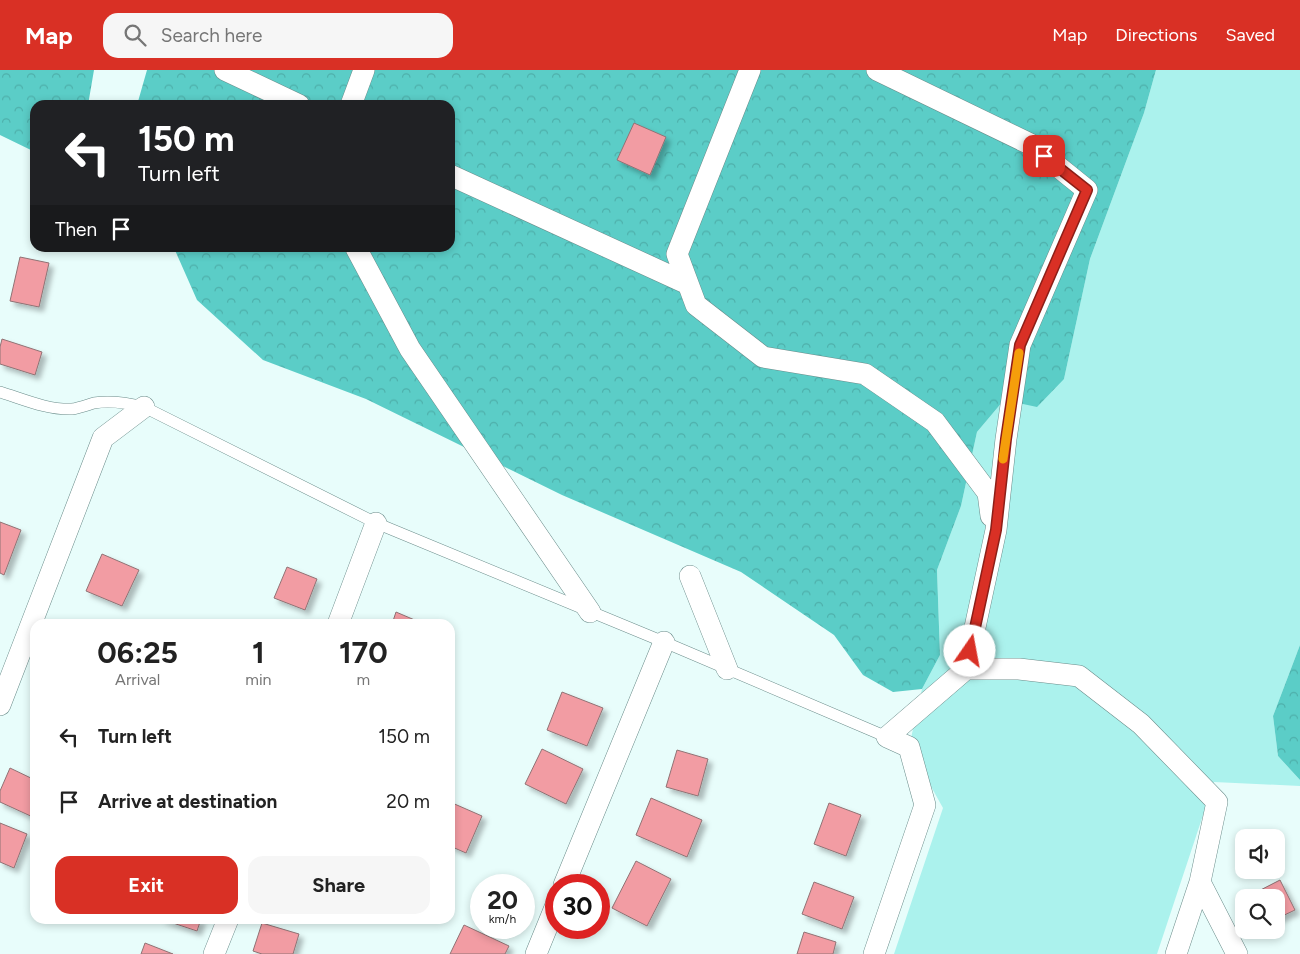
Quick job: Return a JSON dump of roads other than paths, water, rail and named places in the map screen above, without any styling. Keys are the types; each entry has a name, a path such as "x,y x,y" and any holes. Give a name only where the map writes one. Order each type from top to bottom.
{"street":[{"path":"225,70 288,100"},
{"path":"353,100 364,70"},
{"path":"750,70 677,254 696,305 763,357 865,374 935,422 988,493 993,541"},
{"path":"874,954 925,805 909,747 887,737 966,669 993,541 1020,345 1087,190 1030,144 877,70"},
{"path":"455,177 688,284"},
{"path":"358,252 410,349 590,612"},
{"path":"33,619 103,438 144,407"},
{"path":"340,619 376,523"},
{"path":"690,576 728,669"},
{"path":"0,705 30,627"},
{"path":"569,874 664,642"},
{"path":"966,669 1019,670 1079,676 1141,724 1217,802 1200,882 1176,954"},
{"path":"1200,882 1237,954"},
{"path":"214,954 226,924"},
{"path":"536,954 545,932"}],"lane":[{"path":"0,392 37,404 59,408 115,402 144,407 376,523 887,737"}]}
